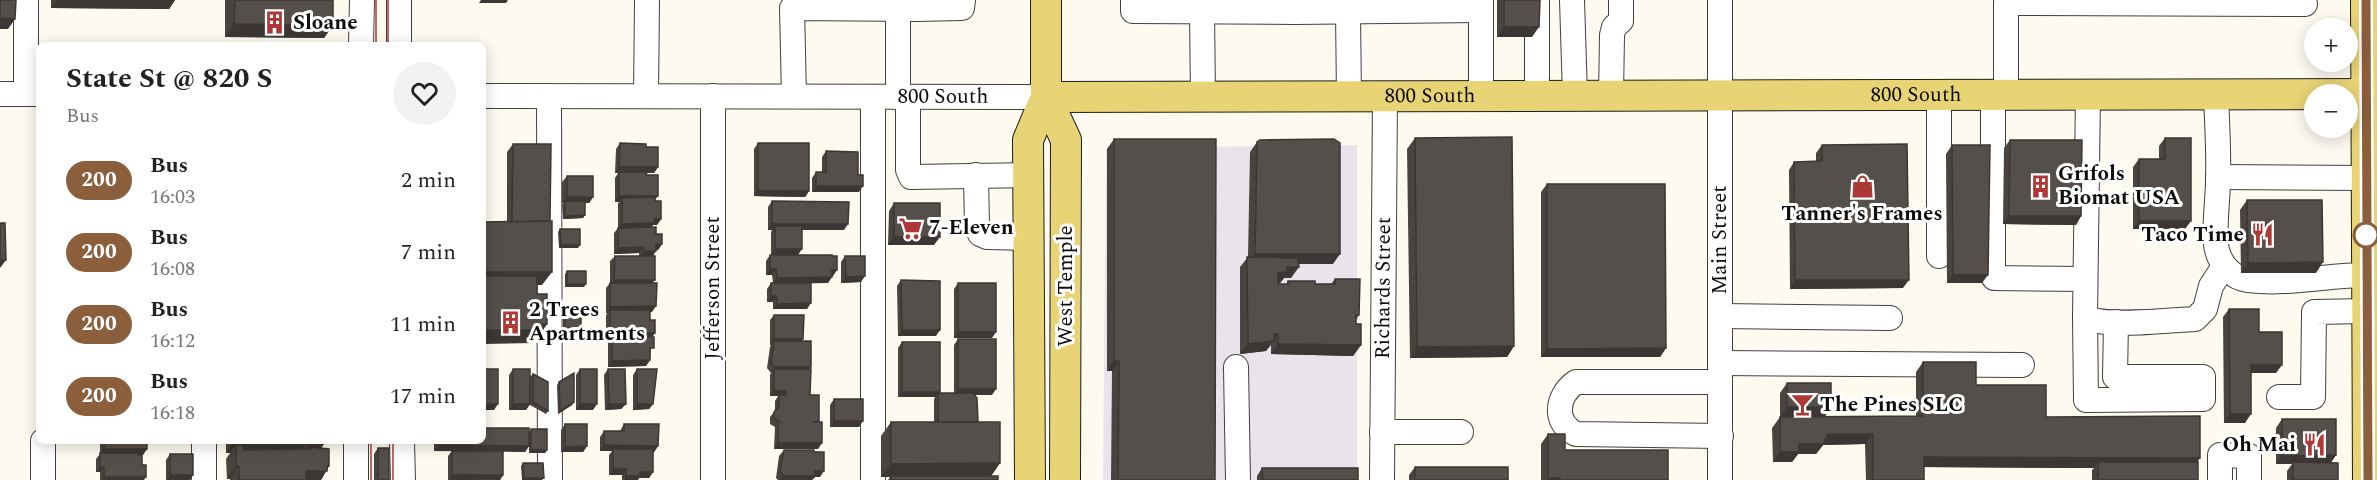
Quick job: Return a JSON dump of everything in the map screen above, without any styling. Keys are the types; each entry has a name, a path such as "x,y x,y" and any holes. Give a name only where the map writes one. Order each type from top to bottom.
{"main road":[{"name":"West Temple","path":"1030,480 1028,140 1046,97 1046,0"},
{"path":"2366,0 2371,94 2366,178 2368,480"},
{"name":"800 South","path":"1046,97 2371,94"},
{"name":"West Temple","path":"1046,97 1066,140 1065,480"}],"street":[{"path":"0,94 33,94 26,0"},
{"path":"361,42 362,0"},
{"path":"399,0 399,42"},
{"path":"646,96 647,0"},
{"path":"794,96 792,8 910,6 962,8 963,0"},
{"path":"1133,0 1133,10 1202,11 1348,12 1481,5 1481,96"},
{"path":"1537,0 1537,96"},
{"path":"1572,0 1575,96"},
{"path":"1611,96 1612,35 1614,27 1621,21 1621,0"},
{"name":"Main Street","path":"1720,0 1720,480"},
{"path":"2085,279 1994,278 1992,267 1999,94 2006,3 2305,4"},
{"path":"910,6 903,97 908,170 911,177 1028,175"},
{"path":"1202,11 1203,98"},
{"path":"1348,12 1349,97"},
{"path":"1939,94 1939,256"},
{"path":"2088,94 2086,400 2203,399 2203,377 2115,377 2116,322"},
{"path":"2085,317 2093,322 2195,319 2205,309 2220,257 2216,94"},
{"name":"800 South","path":"486,96 1046,97"},
{"path":"549,96 550,480"},
{"name":"Jefferson Street","path":"713,96 713,480"},
{"path":"873,97 873,480"},
{"name":"Richards Street","path":"1382,480 1385,97"},
{"path":"976,176 977,227 980,234 987,237 1029,238"},
{"path":"2218,177 2366,178"},
{"path":"2220,257 2235,276 2256,280 2276,282 2340,275 2367,275"},
{"path":"2279,397 2313,397 2314,312 2367,311"},
{"path":"1720,316 1890,318"},
{"path":"1720,436 1576,434 1565,428 1561,421 1562,400 1566,389 1576,382 1720,372 2022,365"},
{"path":"1236,367 1238,480"},
{"path":"1382,432 1461,432"},
{"path":"43,444 43,480"},
{"path":"204,444 204,480"},
{"path":"356,444 356,480"},
{"path":"402,444 403,480"},
{"path":"2220,480 2220,455 2250,456 2249,480"}],"shaded area":[{"path":"1357,145 1357,480 1103,480 1106,148"}],"building":[{"path":"0,0 16,0 15,19 0,18"},
{"path":"235,0 333,0 333,25 234,24"},
{"path":"1504,0 1540,0 1539,27 1504,27"},
{"path":"1512,137 1514,346 1417,347 1415,138"},
{"path":"2165,138 2191,138 2191,221 2139,221 2139,159 2165,159"},
{"path":"1114,139 1216,139 1215,480 1118,480 1119,361 1114,361"},
{"path":"1334,139 1340,143 1340,254 1255,254 1257,142 1260,140"},
{"name":"Grifols Biomat USA","path":"2010,140 2082,140 2081,216 2009,216"},
{"path":"620,143 658,147 658,167 619,167"},
{"path":"758,143 809,143 809,191 758,191"},
{"path":"513,144 551,144 550,221 512,222"},
{"path":"1907,144 1909,280 1795,280 1794,162 1822,161 1822,145"},
{"path":"1952,145 1990,145 1988,275 1953,275"},
{"path":"826,151 858,152 858,175 863,175 863,186 816,186 816,172 826,172"},
{"path":"619,172 647,172 646,175 658,175 658,196 619,196"},
{"path":"567,176 593,176 593,197 567,197"},
{"path":"1547,184 1665,184 1666,348 1547,349"},
{"path":"655,197 655,201 661,201 661,219 654,219 654,223 622,224 622,198"},
{"path":"2247,200 2322,200 2323,262 2248,263"},
{"path":"565,201 585,201 585,215 565,216"},
{"path":"772,201 849,202 848,224 772,224"},
{"name":"7-Eleven","path":"894,203 940,203 940,237 894,237"},
{"path":"552,221 552,272 486,272 486,222"},
{"path":"0,223 5,223 6,260 0,260"},
{"path":"775,226 802,226 802,249 775,249"},
{"path":"656,227 656,234 662,234 662,244 656,244 656,251 644,251 644,247 618,248 618,228"},
{"path":"560,229 580,229 580,245 561,245"},
{"path":"770,255 837,256 837,270 832,270 832,277 777,278 776,269 770,269"},
{"path":"615,256 655,256 655,280 614,280"},
{"path":"845,256 865,256 865,276 846,277"},
{"path":"1247,257 1298,258 1299,267 1287,267 1287,272 1278,273 1278,284 1288,284 1288,281 1315,281 1315,284 1335,284 1335,279 1360,279 1359,315 1356,315 1356,324 1361,324 1361,345 1278,344 1278,334 1274,334 1274,341 1248,344"},
{"path":"567,271 586,271 586,284 567,284"},
{"name":"2 Trees Apartments","path":"486,276 537,276 537,294 547,294 547,324 543,324 543,330 486,330"},
{"path":"901,280 940,281 940,330 902,330"},
{"path":"610,283 657,283 656,306 610,307"},
{"path":"771,283 811,283 811,303 777,304 777,296 771,296"},
{"path":"958,283 996,283 996,332 958,332"},
{"path":"2229,309 2259,309 2259,332 2282,332 2282,365 2251,365 2251,414 2230,414"},
{"path":"610,310 650,310 650,320 655,320 655,333 610,333"},
{"path":"565,313 581,313 581,328 565,328"},
{"path":"774,315 804,315 803,339 774,339"},
{"path":"612,337 654,337 654,348 650,348 650,360 612,361"},
{"path":"958,339 996,339 996,389 958,389"},
{"path":"774,341 811,341 811,367 775,367 771,363"},
{"path":"902,342 940,342 940,392 902,392"},
{"path":"1923,362 1976,362 1976,385 2046,385 2046,417 2200,416 2200,458 1924,457 1924,480 1873,480 1873,434 1828,434 1823,444 1799,444 1799,452 1780,452 1780,417 1923,416"},
{"path":"486,369 498,369 498,404 486,404"},
{"path":"513,369 530,369 530,404 513,404"},
{"path":"580,369 597,369 597,404 580,404"},
{"path":"608,369 625,369 626,404 609,404"},
{"path":"637,369 657,369 653,404 637,404"},
{"path":"774,369 811,369 810,395 819,395 819,421 813,422 822,422 822,443 778,443 778,422 780,422 774,418 774,412 779,406 779,395 786,395 786,391 774,391"},
{"path":"574,373 574,402 560,411 559,382"},
{"path":"533,374 548,382 548,411 533,402"},
{"path":"1787,383 1831,383 1831,407 1787,407"},
{"path":"938,393 973,393 977,398 978,422 938,422"},
{"path":"834,399 863,399 863,421 834,421"},
{"path":"2282,419 2336,419 2336,455 2282,456"},
{"path":"891,422 1000,422 1000,463 891,464"},
{"path":"565,424 587,424 587,446 565,447"},
{"path":"624,424 659,424 658,446 604,445 604,431 624,431"},
{"path":"486,428 529,428 529,446 438,445 486,444"},
{"path":"531,429 547,429 547,450 531,450"},
{"path":"1548,434 1565,434 1565,450 1668,450 1668,480 1548,478"},
{"path":"104,444 147,444 147,449 104,449"},
{"path":"236,445 243,445 243,450 311,449 311,447 329,449 329,466 327,466 327,471 306,471 306,480 239,480"},
{"path":"378,448 389,448 389,480 378,480"},
{"path":"613,449 653,449 653,472 640,472 640,476 626,476 626,469 613,469"},
{"path":"784,450 824,452 824,471 815,471 815,476 784,476 780,472"},
{"path":"452,451 503,451 503,475 452,475"},
{"path":"100,453 138,453 142,455 142,465 146,465 146,477 104,477 104,467 100,467"},
{"path":"170,454 193,454 193,475 170,475"},
{"path":"2098,462 2198,462 2198,480 2098,480"},
{"path":"2293,462 2338,463 2338,480 2293,480"},
{"path":"523,463 543,463 544,478 524,478"},
{"path":"1415,467 1508,467 1508,480 1415,480"},
{"path":"1262,468 1358,468 1358,480 1263,480"},
{"path":"891,476 998,476 998,480 891,480"},
{"path":"495,478 495,480 452,480 452,479"}],"tram line":[{"path":"376,0 376,42"},
{"path":"388,0 388,42"},
{"path":"371,444 371,480"},
{"path":"393,444 393,480"}],"bus line":[{"name":"200","path":"2366,0 2368,480"}],"place":[{"name":"Sloane","path":"275,23"},
{"name":"Tanner's Frames","path":"1862,186"},
{"name":"Grifols Biomat USA","path":"2040,186"},
{"name":"7-Eleven","path":"911,228"},
{"name":"Taco Time","path":"2262,235"},
{"name":"2 Trees Apartments","path":"511,322"},
{"name":"The Pines SLC","path":"1802,405"},
{"name":"Oh Mai","path":"2314,445"}]}
